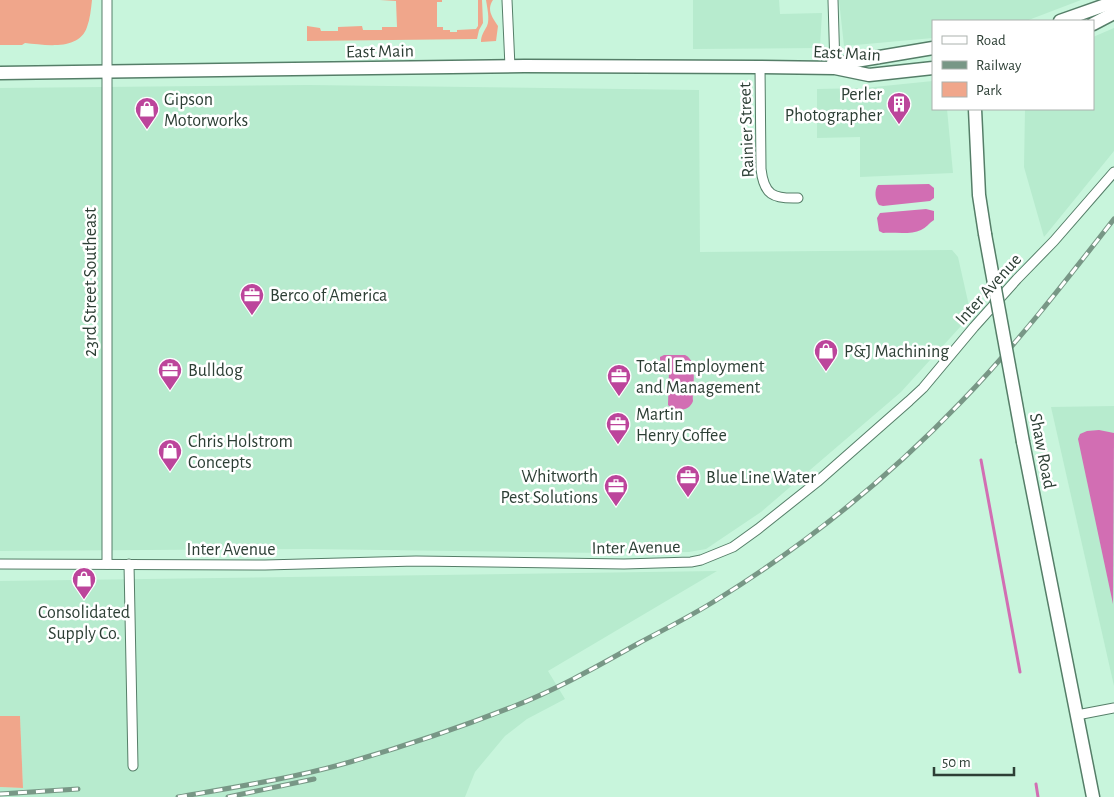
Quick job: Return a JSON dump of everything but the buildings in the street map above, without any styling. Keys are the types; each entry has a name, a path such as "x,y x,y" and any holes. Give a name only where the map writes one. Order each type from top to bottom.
{"main road":[{"path":"1063,20 1114,2"},
{"path":"1094,23 1114,13"},
{"path":"1060,20 1075,16"},
{"name":"East Main","path":"0,73 510,66 835,67 882,56 932,48"},
{"name":"East Main","path":"882,56 932,55"},
{"name":"East Main","path":"835,67 868,75 932,68"},
{"name":"Shaw Road","path":"975,110 979,195 985,234 1023,442 1093,797"}],"street":[{"name":"23rd Street Southeast","path":"106,564 107,0"},
{"path":"507,0 510,66"},
{"path":"833,0 835,67"},
{"name":"Rainier Street","path":"760,67 761,169 763,182 768,191 776,197 798,198"},
{"name":"Inter Avenue","path":"0,564 265,565 416,561 634,564 691,562 719,554 733,547 811,487 923,388 999,299 1054,241 1114,172"},
{"path":"130,564 134,766"},
{"path":"1077,715 1114,708"}],"shaded area":[{"path":"693,0 779,0 780,14 822,13 820,46 818,48 693,49"},
{"path":"839,0 1081,0 1029,20 932,20 932,38 844,46"},
{"path":"1114,28 1114,151 1044,237 1024,167 1025,110 1094,110 1094,37"},
{"path":"932,81 932,110 947,110 953,173 860,177 860,137 817,138 817,89 864,88"},
{"path":"308,85 699,90 700,252 952,250 958,257 971,315 901,392 761,512 706,549 689,552 605,553 309,549 0,551 0,88"},
{"path":"929,184 934,188 934,198 930,201 883,206 879,205 877,200 876,192 878,185"},
{"path":"926,209 934,211 934,220 917,232 883,233 879,231 877,218 880,213"},
{"path":"664,355 685,355 692,363 694,375 693,401 686,409 678,410 668,405 669,369 660,360 660,357"},
{"path":"1114,406 1114,686 1051,407"},
{"path":"1099,430 1114,433 1113,604 1078,439 1080,434 1087,431"},
{"path":"717,571 548,671 565,699 527,719 505,736 475,772 465,797 0,797 0,787 23,788 20,716 0,716 0,581"}],"green space":[{"path":"0,0 92,0 87,27 83,35 77,40 61,45 25,43 22,45 0,45"},
{"path":"380,0 442,0 442,2 437,2 437,27 443,27 443,30 450,30 450,32 457,32 457,30 476,29 478,26 478,0 482,0 483,23 477,39 307,41 307,26 320,28 321,31 338,31 338,27 362,26 363,30 382,30 382,27 397,27 396,1"},
{"path":"486,0 493,0 490,11 498,26 496,41 481,42 488,20"},
{"path":"0,716 20,716 23,788 0,787"}],"waterway":[{"path":"981,460 1020,672"},
{"path":"1036,784 1038,797"}],"railway":[{"path":"178,797 265,782 329,768 391,750 472,722 561,685 708,605 783,556 846,508 934,429 1021,336 1114,219"},
{"path":"228,797 314,779"},
{"path":"0,794 78,789"}],"place":[{"name":"Perler Photographer","path":"899,125"},
{"name":"Gipson Motorworks","path":"147,130"},
{"name":"Berco of America","path":"252,316"},
{"name":"P&J Machining","path":"826,372"},
{"name":"Bulldog","path":"170,391"},
{"name":"Total Employment and Management","path":"619,397"},
{"name":"Martin Henry Coffee","path":"618,445"},
{"name":"Chris Holstrom Concepts","path":"170,472"},
{"name":"Blue Line Water","path":"688,498"},
{"name":"Whitworth Pest Solutions","path":"616,507"},
{"name":"Consolidated Supply Co.","path":"84,600"}]}
